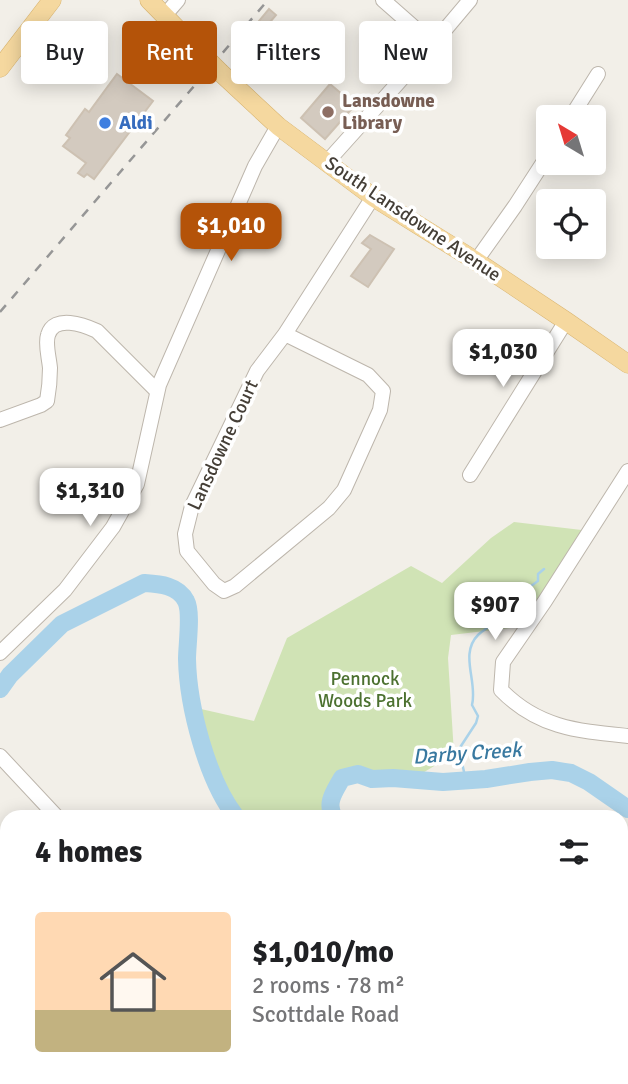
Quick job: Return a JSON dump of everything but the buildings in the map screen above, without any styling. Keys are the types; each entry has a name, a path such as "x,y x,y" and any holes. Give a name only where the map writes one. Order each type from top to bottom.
{"main road":[{"path":"0,68 52,0"},
{"name":"South Lansdowne Avenue","path":"149,0 278,126 373,197 476,261 628,364"}],"street":[{"path":"165,15 178,0"},
{"path":"383,0 407,21"},
{"path":"452,21 470,0"},
{"path":"579,105 598,74"},
{"path":"327,162 397,84"},
{"path":"0,653 65,590 113,527 137,484 157,391 255,166 278,126"},
{"path":"476,261 536,174"},
{"name":"Lansdowne Court","path":"285,334 368,375 383,391 380,411 344,490 329,508 235,586 224,591 214,584 187,551 185,534 192,506 257,371 285,334 373,197"},
{"path":"470,475 566,321"},
{"path":"0,420 47,401 50,368 47,337 50,329 67,322 97,331 157,391"},
{"path":"628,471 503,662 501,690 514,704 552,724 576,730 628,736"},
{"path":"0,755 51,810"}],"green space":[{"name":"Pennock Woods Park","path":"514,522 590,531 528,626 451,635 448,658 454,754 411,780 372,779 358,774 342,778 334,792 331,810 231,810 214,778 192,707 254,721 287,638 411,566 442,583 491,538"}],"waterway":[{"path":"466,781 459,749 478,716 472,705 473,687 469,659 478,635 495,620 488,602 500,592 528,587 538,581 538,574 544,569"},
{"name":"Darby Creek","path":"0,689 10,675 62,624 144,583 173,589 183,596 188,606 188,678 195,720 216,783 231,810"},
{"name":"Darby Creek","path":"331,810 332,797 342,778 358,774 372,779 443,782 552,770 571,773 589,782 628,809"}],"railway":[{"path":"0,312 268,0"}],"place":[{"name":"Lansdowne Library","path":"328,112"},
{"name":"Aldi","path":"105,123"}]}
